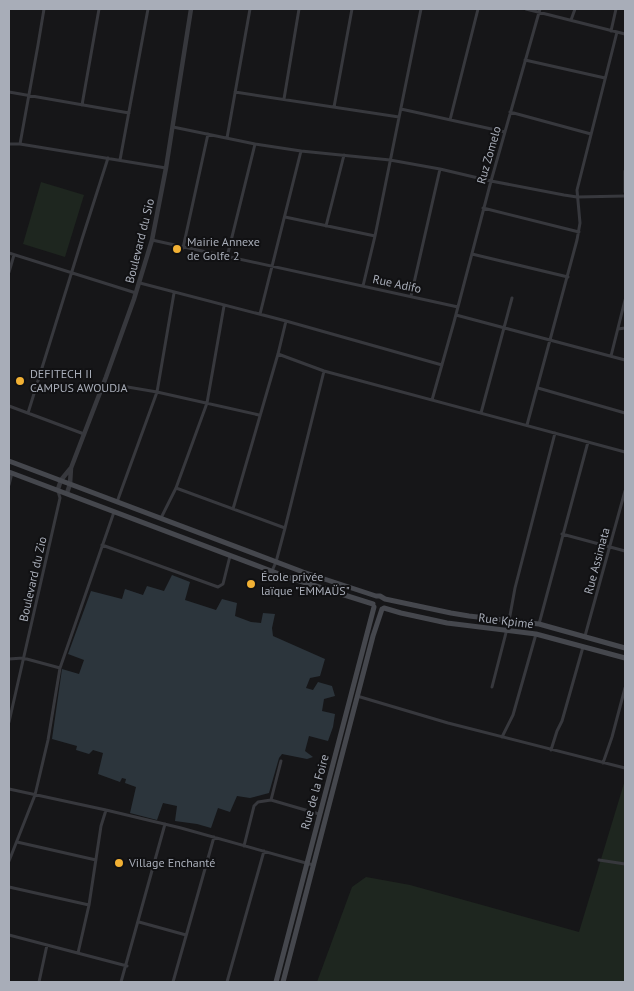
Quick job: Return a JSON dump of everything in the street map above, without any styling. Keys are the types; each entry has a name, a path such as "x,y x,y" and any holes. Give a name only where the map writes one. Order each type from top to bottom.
{"main road":[{"path":"9,461 303,572 376,596 434,610 538,624 625,648"},
{"path":"10,472 299,581 378,609 383,608"},
{"path":"373,606 373,600 376,596"},
{"path":"283,982 358,696 386,599"},
{"name":"Rue de la Foire","path":"276,982 373,606"},
{"name":"Rue Kpimé","path":"383,608 468,627 536,634 625,658"}],"street":[{"path":"20,144 44,9"},
{"path":"82,105 99,9"},
{"path":"120,160 148,9"},
{"name":"Boulevard du Sio","path":"58,489 61,480 71,468 85,434 137,293 152,240 173,127 191,9"},
{"path":"227,138 250,9"},
{"path":"284,99 299,9"},
{"path":"334,107 352,9"},
{"path":"363,286 375,236 420,9"},
{"path":"450,120 478,9"},
{"path":"526,9 539,10 625,34"},
{"path":"571,20 574,9"},
{"path":"611,31 616,9"},
{"name":"Ruz Zomelo","path":"458,307 483,208 539,10"},
{"path":"527,425 579,232 577,190 617,32"},
{"path":"525,60 605,78"},
{"path":"9,92 129,113"},
{"path":"235,92 399,117"},
{"path":"401,108 505,132"},
{"path":"510,112 591,134"},
{"path":"173,127 255,144 301,151 390,160 576,197 625,196"},
{"path":"183,248 208,134"},
{"path":"9,144 20,144 166,168"},
{"path":"227,257 255,144"},
{"path":"260,314 301,151"},
{"path":"326,226 344,155"},
{"path":"28,413 108,158"},
{"path":"411,296 440,169"},
{"path":"625,171 625,192"},
{"path":"483,208 579,232"},
{"path":"285,217 375,236"},
{"name":"Rue Adifo","path":"152,240 458,307"},
{"path":"9,253 137,293"},
{"path":"472,254 568,277"},
{"path":"9,272 14,255"},
{"path":"140,283 286,321 442,365"},
{"path":"117,502 157,392 174,293"},
{"path":"481,413 512,298"},
{"path":"611,356 625,300"},
{"path":"161,518 176,488 207,403 224,306"},
{"path":"432,400 458,307"},
{"path":"456,315 625,360"},
{"path":"233,509 286,321"},
{"path":"618,329 625,328"},
{"path":"278,354 324,371 625,452"},
{"path":"272,571 285,528 324,371"},
{"path":"104,383 157,392 259,415"},
{"path":"538,388 625,413"},
{"path":"9,406 85,434"},
{"path":"492,687 507,630 515,588 555,433"},
{"path":"538,624 588,442"},
{"name":"Boulevard du Sio","path":"67,493 70,484 71,468"},
{"path":"9,485 10,472"},
{"path":"176,488 285,528"},
{"name":"Boulevard du Zio","path":"9,722 60,498 58,489"},
{"name":"Rue Assimata","path":"585,636 624,501 625,491"},
{"path":"60,498 67,493"},
{"path":"9,861 35,795 60,668 114,511"},
{"path":"562,534 625,550"},
{"path":"102,546 218,587 223,584 230,555"},
{"path":"502,737 513,715 536,634"},
{"path":"551,750 562,721 583,646"},
{"path":"9,659 23,658 60,668"},
{"path":"603,763 625,688"},
{"path":"358,696 448,723 625,768"},
{"path":"271,800 281,761"},
{"path":"9,789 165,824 313,865"},
{"path":"244,846 254,806 258,802 271,800 320,814"},
{"path":"78,953 89,905 102,823 106,810"},
{"path":"121,982 165,824"},
{"path":"173,982 214,838"},
{"path":"17,842 96,860"},
{"path":"227,982 264,851"},
{"path":"598,860 625,864"},
{"path":"9,887 89,905"},
{"path":"139,922 186,935"},
{"path":"9,935 127,966"},
{"path":"38,982 47,945"}],"shaded area":[{"path":"41,182 84,195 65,257 23,244"},
{"path":"172,575 190,582 185,600 216,610 222,599 237,603 235,616 251,622 261,623 263,613 275,614 272,628 273,636 325,659 320,676 310,678 306,688 313,690 318,682 332,686 335,696 324,699 322,711 335,714 328,741 309,736 305,751 313,757 307,759 282,754 279,758 269,793 250,798 237,796 230,812 218,808 211,828 175,821 177,806 163,803 157,820 130,813 136,787 125,783 126,779 122,778 120,782 98,774 103,753 93,750 89,754 76,750 77,746 52,739 62,669 79,674 84,660 68,654 91,591 122,599 125,589 143,595 147,586 164,591"},
{"path":"625,780 625,982 317,982 352,887 366,877 410,885 579,932"}],"place":[{"name":"Mairie Annexe de Golfe 2","path":"177,249"},
{"name":"DEFITECH II CAMPUS AWOUDJA","path":"20,381"},
{"name":"École privée laïque \"EMMAÜS\"","path":"251,584"},
{"name":"Village Enchanté","path":"119,863"}]}
